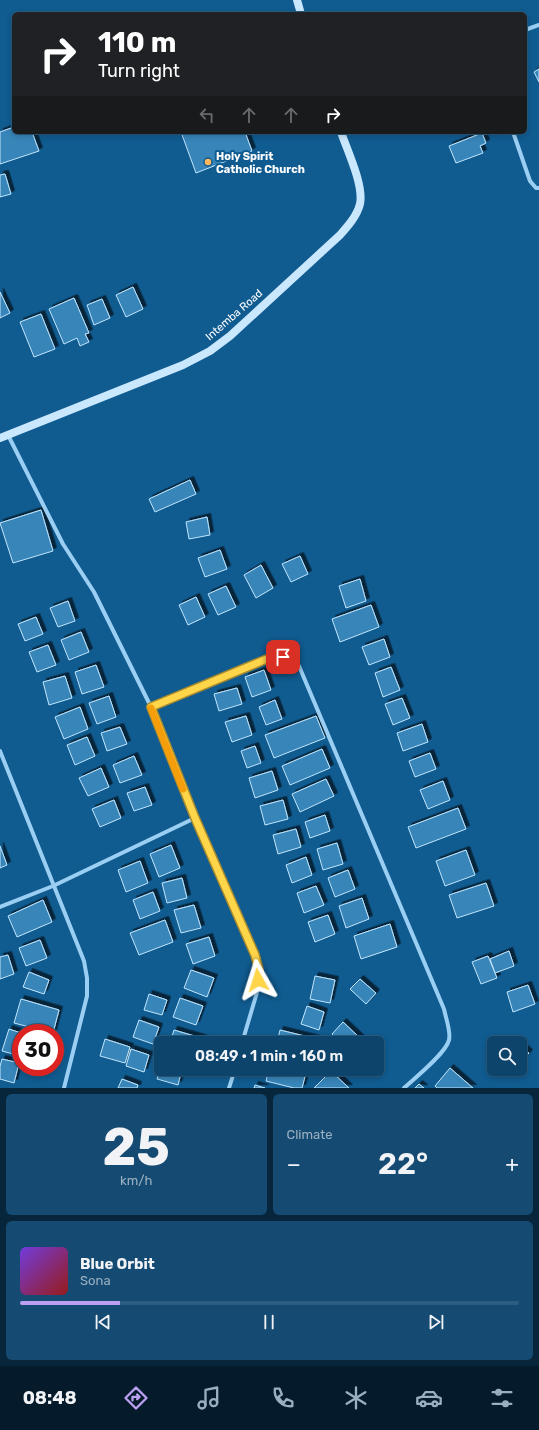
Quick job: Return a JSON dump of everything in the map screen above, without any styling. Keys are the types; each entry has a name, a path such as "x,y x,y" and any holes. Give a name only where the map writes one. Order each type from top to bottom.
{"street":[{"path":"297,0 300,12"},
{"path":"527,29 539,24"},
{"name":"Intemba Road","path":"0,438 183,365 210,351 230,336 340,235 353,219 360,204 360,187 342,134"},
{"path":"514,134 530,181 536,188 539,188"},
{"path":"8,434 63,544 94,592 151,707 195,818 255,955 259,970 258,989 244,1036"},
{"path":"151,707 274,656 292,660 299,666 444,1009 449,1028 450,1039 446,1049 404,1088"},
{"path":"0,751 84,961 87,978 87,996 64,1088"},
{"path":"0,907 53,886 195,818"},
{"path":"229,1088 232,1076"}],"building":[{"path":"539,69 539,82 534,72"},
{"path":"12,128 12,134 33,134 39,151 0,164 0,132"},
{"name":"Holy Spirit Catholic Church","path":"182,134 246,134 252,151 196,173"},
{"path":"479,134 482,134 486,143 480,146 483,153 456,163 449,146"},
{"path":"5,174 11,194 0,197 0,175"},
{"path":"133,287 143,309 126,317 116,295"},
{"path":"0,292 10,313 0,318"},
{"path":"74,298 89,333 85,334 89,342 80,346 77,338 64,344 49,309"},
{"path":"102,299 110,318 94,325 87,305"},
{"path":"41,314 55,349 34,357 20,322"},
{"path":"190,480 196,494 155,512 149,499"},
{"path":"41,510 53,551 13,563 0,523"},
{"path":"207,517 210,535 189,539 186,522"},
{"path":"220,550 227,569 205,577 198,558"},
{"path":"300,556 308,574 291,582 282,564"},
{"path":"261,565 273,588 256,598 244,575"},
{"path":"360,579 366,601 346,608 339,586"},
{"path":"226,586 236,607 218,615 208,594"},
{"path":"196,597 205,617 188,625 179,605"},
{"path":"68,601 75,621 58,627 50,608"},
{"path":"371,605 379,627 340,642 332,619"},
{"path":"36,617 43,634 25,641 18,624"},
{"path":"81,632 89,652 69,660 61,640"},
{"path":"384,639 390,657 369,665 362,647"},
{"path":"48,645 56,665 37,672 29,652"},
{"path":"96,665 104,687 82,694 75,672"},
{"path":"391,667 400,690 383,697 375,673"},
{"path":"264,670 271,690 252,697 245,677"},
{"path":"65,676 72,698 49,705 43,682"},
{"path":"237,688 242,704 219,711 214,694"},
{"path":"109,696 116,717 97,724 89,703"},
{"path":"402,698 410,718 393,725 385,704"},
{"path":"275,700 282,719 266,725 259,707"},
{"path":"80,707 88,729 64,739 55,717"},
{"path":"246,716 252,735 232,742 225,722"},
{"path":"316,716 325,738 274,758 265,735"},
{"path":"422,724 428,742 403,751 397,733"},
{"path":"120,727 127,744 107,751 101,733"},
{"path":"87,737 95,756 75,765 67,745"},
{"path":"255,746 261,763 247,768 241,751"},
{"path":"322,749 330,768 290,785 282,766"},
{"path":"430,753 436,769 415,777 409,761"},
{"path":"134,756 142,775 120,783 113,765"},
{"path":"101,768 109,787 88,796 79,778"},
{"path":"272,771 278,790 255,798 249,778"},
{"path":"326,779 334,796 300,812 292,794"},
{"path":"443,781 450,800 428,809 420,790"},
{"path":"145,787 152,805 134,811 127,793"},
{"path":"114,800 121,818 100,827 92,809"},
{"path":"283,800 288,819 265,825 260,806"},
{"path":"458,808 466,829 416,848 408,827"},
{"path":"325,815 330,831 310,838 305,822"},
{"path":"296,829 301,847 278,854 273,835"},
{"path":"337,843 343,864 323,870 317,849"},
{"path":"171,845 180,868 159,877 150,854"},
{"path":"0,846 7,865 0,868"},
{"path":"466,850 475,875 445,886 436,861"},
{"path":"306,857 312,875 292,883 286,865"},
{"path":"140,861 148,883 126,892 118,870"},
{"path":"348,870 355,889 335,897 328,878"},
{"path":"182,878 187,898 167,903 162,883"},
{"path":"486,883 494,906 457,918 449,895"},
{"path":"316,886 324,905 304,913 297,893"},
{"path":"153,892 160,911 140,919 133,900"},
{"path":"362,898 369,919 346,928 339,906"},
{"path":"43,900 52,922 17,937 8,916"},
{"path":"194,905 201,928 181,933 174,910"},
{"path":"328,915 335,934 315,942 308,922"},
{"path":"165,920 173,942 139,955 130,933"},
{"path":"390,924 397,947 361,959 354,936"},
{"path":"209,937 215,956 193,964 186,944"},
{"path":"40,940 47,958 26,966 19,948"},
{"path":"509,951 514,966 495,973 490,959"},
{"path":"8,955 14,974 0,979 0,957"},
{"path":"488,956 497,978 481,984 472,962"},
{"path":"191,970 214,978 207,997 184,988"},
{"path":"29,972 49,980 44,994 23,987"},
{"path":"315,976 335,980 330,1003 310,999"},
{"path":"360,979 376,993 366,1004 350,989"},
{"path":"528,985 535,1004 513,1012 507,992"},
{"path":"149,994 167,1000 162,1015 144,1010"},
{"path":"180,998 203,1006 196,1025 173,1017"},
{"path":"21,999 59,1010 55,1024 14,1023"},
{"path":"307,1006 324,1012 319,1030 301,1024"},
{"path":"139,1020 159,1027 156,1036 154,1036 153,1044 133,1037"},
{"path":"343,1022 358,1036 334,1036 332,1034"},
{"path":"9,1029 12,1030 12,1054 2,1051"},
{"path":"174,1030 194,1036 172,1036"},
{"path":"280,1030 305,1036 279,1036"},
{"path":"105,1039 130,1047 125,1063 100,1056"},
{"path":"131,1049 149,1055 144,1072 126,1066"},
{"path":"2,1059 12,1061 12,1076 16,1076 14,1083 0,1079 0,1066"},
{"path":"450,1068 473,1088 437,1088 435,1086"},
{"path":"158,1076 180,1076 178,1085 157,1079"},
{"path":"267,1076 305,1076 302,1088 294,1088 266,1081"},
{"path":"326,1076 336,1076 349,1088 314,1088"},
{"path":"122,1079 138,1085 137,1088 118,1088"},
{"path":"419,1084 424,1088 415,1088"},
{"path":"255,1085 265,1088 254,1088"}],"slow traffic":[{"path":"151,708 183,789"}],"place":[{"name":"Holy Spirit Catholic Church","path":"208,162"}],"route":[{"path":"258,980 259,970 255,955 195,818 151,707 274,656 283,657"}]}
